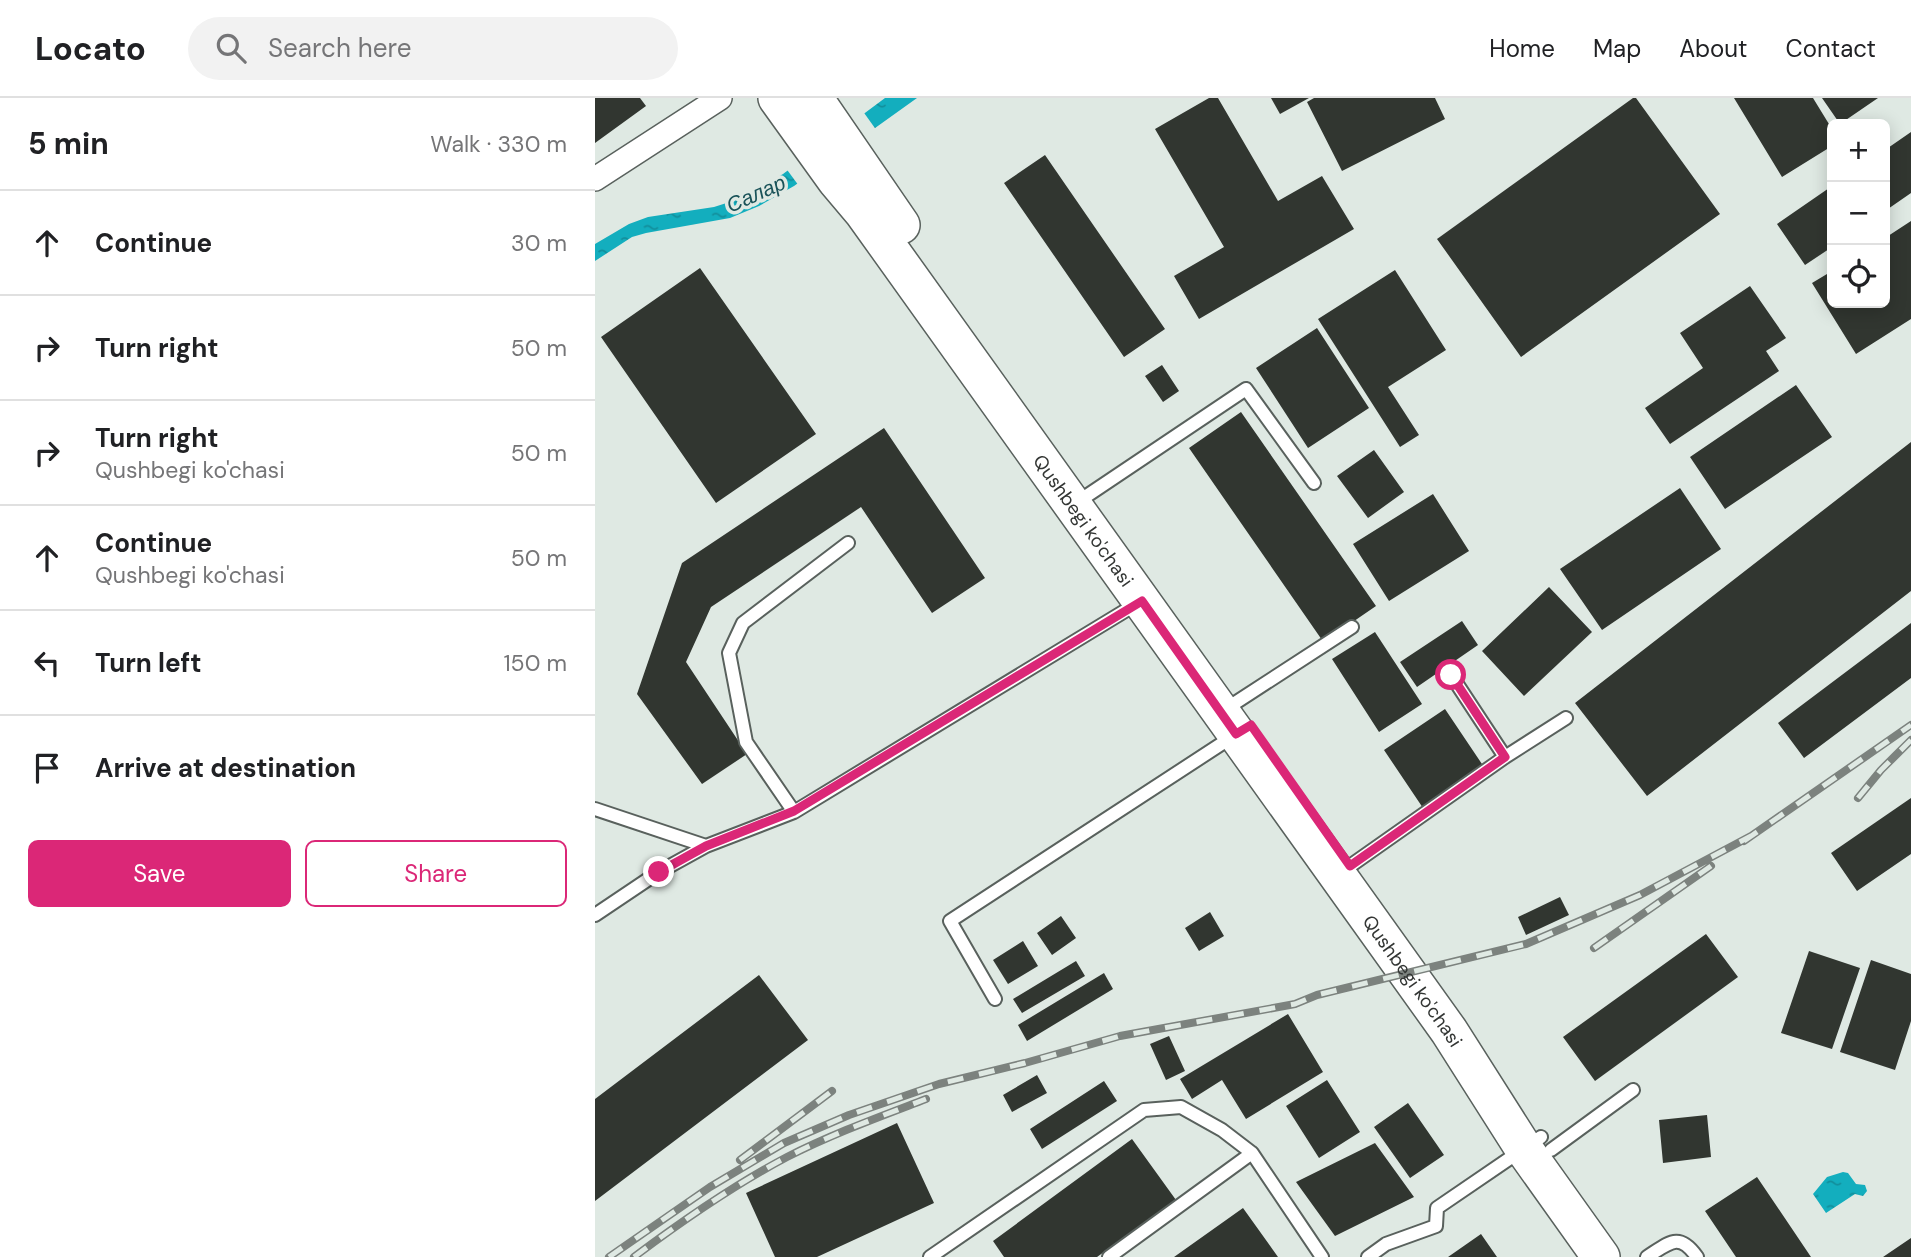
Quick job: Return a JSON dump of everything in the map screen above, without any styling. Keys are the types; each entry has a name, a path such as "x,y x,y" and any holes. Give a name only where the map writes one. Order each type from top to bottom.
{"main road":[{"name":"Qushbegi ko'chasi","path":"800,105 1236,719 1449,1031 1626,1257"},
{"name":"Qushbegi ko'chasi","path":"1236,719 1350,866 1539,1145 1601,1257"}],"street":[{"path":"595,179 720,98"}],"lane":[{"path":"1080,500 1246,389 1314,483"},
{"path":"794,811 746,742 729,653 743,623 848,542"},
{"path":"595,915 659,872 706,846 794,811 1149,597"},
{"path":"995,999 950,922 1236,719 1352,627"},
{"path":"1451,675 1505,757"},
{"path":"1350,866 1505,757 1566,718"},
{"path":"595,809 706,846"},
{"path":"1368,1257 1386,1244 1436,1226 1437,1208 1633,1090"},
{"path":"930,1257 1144,1110 1181,1107 1222,1130 1252,1153 1322,1257"},
{"path":"1109,1257 1252,1153"},
{"path":"1647,1257 1669,1242 1680,1241 1685,1242 1697,1257"},
{"path":"1386,1244 1394,1257"}],"water":[{"name":"Салар","path":"885,98 917,98 794,186 759,206 730,218 632,237 595,261 595,244 629,224 648,217 714,207 739,199 783,174"},
{"path":"1848,1173 1856,1184 1865,1185 1867,1191 1863,1196 1855,1194 1826,1213 1813,1194 1827,1177"}],"pier":[{"path":"862,110 877,131 799,186 785,167"}],"building":[{"path":"595,98 640,98 646,106 595,143"},
{"path":"1209,98 1218,98 1278,201 1322,176 1354,229 1199,319 1174,276 1224,247 1155,129"},
{"path":"1271,98 1309,98 1280,114"},
{"path":"1314,98 1435,98 1445,119 1342,171 1307,102"},
{"path":"1636,98 1720,214 1521,357 1437,239"},
{"path":"1734,98 1813,98 1827,121 1827,149 1782,177"},
{"path":"1822,98 1878,98 1847,119 1837,119"},
{"path":"1911,132 1911,193 1890,208 1890,182 1890,147"},
{"path":"1045,155 1165,329 1124,357 1004,183"},
{"path":"1827,189 1827,250 1805,265 1777,224"},
{"path":"1911,221 1911,319 1856,354 1827,308 1890,308 1890,235"},
{"path":"700,268 816,434 716,503 601,337"},
{"path":"1395,270 1446,350 1388,387 1419,435 1400,447 1318,319"},
{"path":"1827,274 1827,307 1812,283"},
{"path":"1750,286 1786,338 1766,351 1779,371 1670,444 1645,408 1703,368 1680,333"},
{"path":"1317,328 1369,408 1308,448 1256,368"},
{"path":"1162,365 1179,391 1163,402 1145,376"},
{"path":"1796,385 1832,437 1725,509 1690,457"},
{"path":"1241,412 1376,606 1325,641 1189,448"},
{"path":"884,428 985,578 932,613 861,507 711,607 686,662 747,754 702,784 637,694 682,563"},
{"path":"1911,442 1911,591 1647,796 1575,703"},
{"path":"1374,450 1404,492 1368,518 1337,476"},
{"path":"1680,488 1721,549 1602,630 1560,569"},
{"path":"1433,494 1469,551 1389,601 1353,544"},
{"path":"1549,587 1592,632 1524,696 1482,651"},
{"path":"1462,621 1478,645 1417,687 1400,662"},
{"path":"1911,623 1911,678 1804,758 1778,723"},
{"path":"1375,632 1422,704 1379,732 1332,659"},
{"path":"1445,709 1484,767 1423,808 1384,750"},
{"path":"1911,798 1911,854 1857,891 1831,853"},
{"path":"1560,897 1569,915 1526,935 1518,917"},
{"path":"1210,912 1224,936 1199,951 1185,928"},
{"path":"1061,916 1076,938 1052,955 1037,933"},
{"path":"1706,934 1738,977 1595,1081 1563,1037"},
{"path":"1023,941 1038,966 1008,984 993,960"},
{"path":"1809,951 1860,968 1832,1049 1781,1033"},
{"path":"1871,960 1911,974 1911,1021 1895,1070 1840,1052"},
{"path":"1076,961 1085,976 1022,1013 1013,999"},
{"path":"1104,973 1113,989 1027,1041 1018,1025"},
{"path":"759,975 808,1040 595,1201 595,1099"},
{"path":"1288,1014 1323,1072 1246,1119 1222,1080 1192,1099 1180,1079"},
{"path":"1169,1036 1185,1071 1166,1080 1150,1044"},
{"path":"1037,1075 1047,1093 1012,1112 1003,1095"},
{"path":"1327,1080 1360,1132 1319,1158 1286,1106"},
{"path":"1104,1081 1117,1101 1042,1149 1030,1129"},
{"path":"1408,1103 1444,1155 1410,1178 1374,1127"},
{"path":"1707,1115 1711,1157 1663,1163 1659,1120"},
{"path":"897,1123 934,1203 817,1257 775,1257 746,1193"},
{"path":"1132,1139 1176,1200 1097,1257 1004,1257 993,1241"},
{"path":"1375,1143 1414,1197 1335,1236 1296,1182"},
{"path":"1757,1177 1811,1257 1736,1257 1705,1211"},
{"path":"1243,1208 1278,1257 1174,1257"},
{"path":"1481,1234 1497,1257 1448,1257"},
{"path":"1911,1238 1911,1257 1883,1257"}],"railway":[{"path":"1744,841 1911,725"},
{"path":"1858,798 1911,740"},
{"path":"609,1257 710,1187 784,1143 849,1115 939,1084 1120,1036 1295,1004 1317,995 1526,944 1640,895 1751,836"},
{"path":"1594,948 1711,866"},
{"path":"740,1160 832,1091"},
{"path":"634,1257 747,1179 787,1157 838,1133 926,1099"}],"route":[{"path":"659,872 706,846 794,811 1142,601 1236,734 1251,725 1350,866 1505,757 1451,675"}]}
